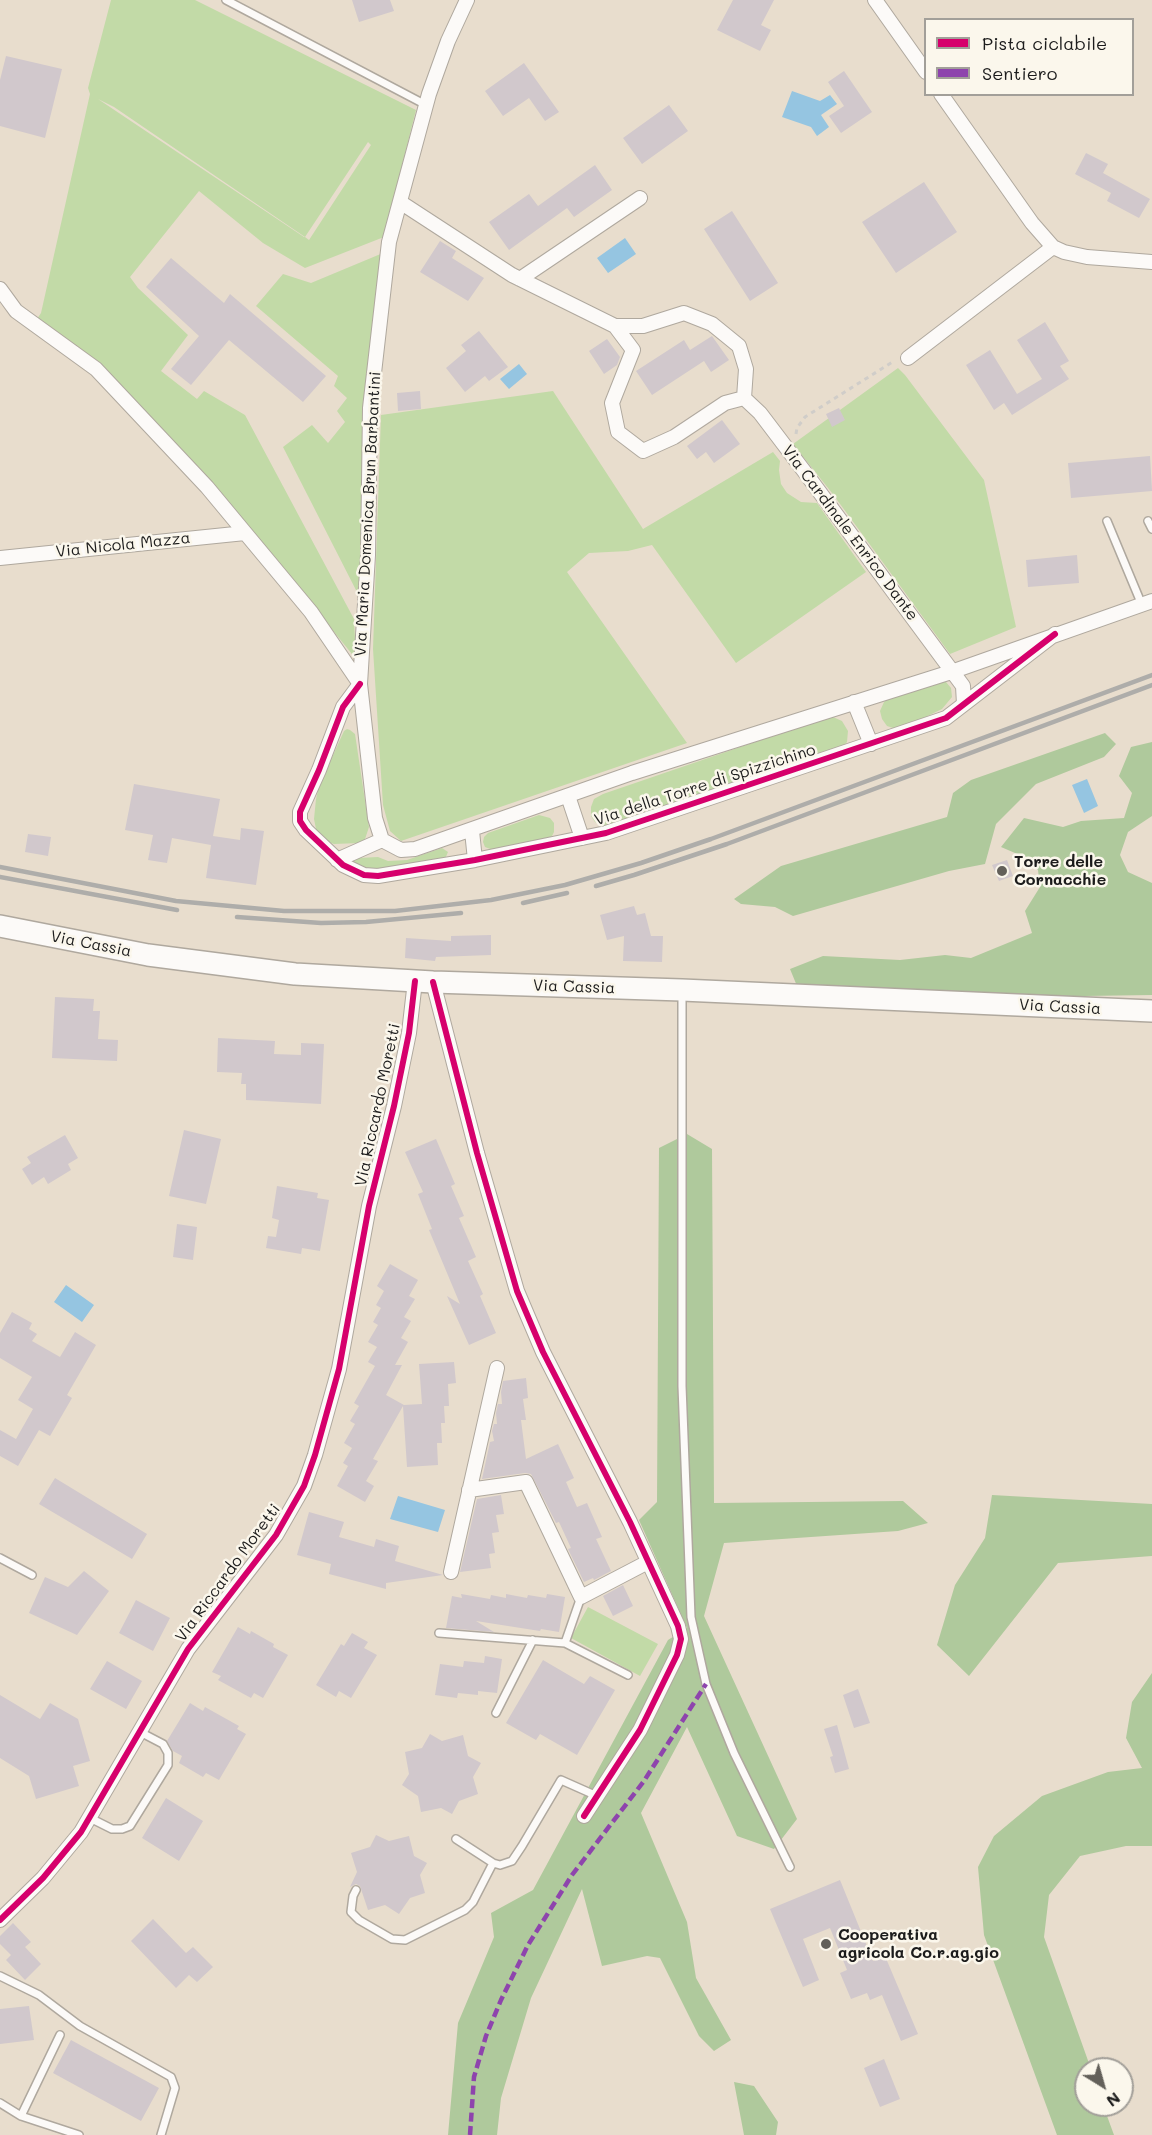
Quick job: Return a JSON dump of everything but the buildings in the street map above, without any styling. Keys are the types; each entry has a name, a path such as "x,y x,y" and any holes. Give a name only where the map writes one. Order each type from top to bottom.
{"main road":[{"name":"Via Cassia","path":"0,926 148,955 304,975 424,982 682,990 1152,1011"}],"street":[{"name":"Via Maria Domenica Brun Barbantini","path":"382,840 375,818 360,684 368,555 370,408 389,242 442,57 467,0"},
{"path":"875,0 924,69"},
{"path":"942,96 1032,223 1053,247 1087,257 1152,262"},
{"path":"520,279 640,198"},
{"path":"400,202 520,279 615,326 643,326 684,313 712,324 739,346 746,369 744,398 725,403 674,437 643,451 618,432 612,403 633,350 615,326"},
{"path":"908,358 1053,247"},
{"path":"0,289 16,311 96,369 207,487 311,612 360,684"},
{"name":"Via Cardinale Enrico Dante","path":"744,398 760,413 963,686 964,704"},
{"name":"Via Nicola Mazza","path":"0,558 245,533"},
{"name":"Via della Torre di Spizzichino","path":"382,840 401,850 415,849 472,831 632,773 951,672 1147,603"},
{"name":"Via della Torre di Spizzichino","path":"360,684 343,707 300,812 300,821 306,830 337,860 352,871 378,876 475,860 582,838 632,825 946,718 1055,634"},
{"path":"854,702 871,744"},
{"path":"568,796 582,838"},
{"path":"472,831 475,860"},
{"path":"337,860 382,840"},
{"path":"424,982 517,1291 543,1352 630,1522 678,1626 681,1639 677,1655 640,1730 584,1816"},
{"name":"Via Riccardo Moretti","path":"0,1920 57,1863 90,1818 188,1649 288,1517 309,1474 339,1369 369,1206 394,1106 409,1033 424,982"},
{"path":"451,1572 497,1368"},
{"path":"469,1490 526,1482 581,1597 648,1562"}],"lane":[{"path":"226,0 427,106"},
{"path":"1107,521 1147,603"},
{"path":"1149,521 1152,530"},
{"path":"682,990 682,1386 691,1617 710,1694 734,1753 790,1867"},
{"path":"0,1558 32,1575"},
{"path":"565,1643 581,1597"},
{"path":"439,1634 565,1643 628,1675"},
{"path":"496,1713 533,1640"},
{"path":"90,1818 112,1829 130,1826 168,1765 168,1754 163,1744 140,1732"},
{"path":"456,1839 493,1863 500,1865 512,1861 561,1780 597,1797"},
{"path":"356,1890 351,1911 359,1920 392,1939 405,1940 465,1910 473,1902 493,1863"},
{"path":"0,1976 39,1995 80,2026 171,2077 175,2088 161,2135"},
{"path":"21,2116 60,2035"},
{"path":"0,2103 21,2116 79,2135"}],"path":[{"path":"796,436 797,428 805,417 892,362 908,358"}],"green space":[{"path":"111,0 195,0 416,110 384,237 305,268 263,243 199,191 130,277 138,288 188,335 161,371 197,399 204,391 245,415 354,619 356,659 231,505 162,431 37,319 41,313 90,94 88,88","holes":["98,99 114,107 304,237","368,142 371,145 309,240 305,237"]},
{"path":"383,253 359,596 283,447 312,425 328,443 345,422 337,411 347,398 334,386 338,376 256,306 283,274 311,283"},
{"path":"898,368 984,480 1016,627 950,654 832,493 793,444"},
{"path":"553,391 643,529 773,452 780,461 781,484 787,493 801,502 817,503 866,572 736,663 652,545 628,551 589,553 567,572 687,743 401,841 390,831 383,805 373,649 381,415"},
{"path":"937,680 946,682 951,688 952,697 942,709 903,728 896,729 887,726 880,711 884,702 892,695"},
{"path":"833,717 842,721 848,731 847,742 839,751 613,827 603,827 591,816 594,799 603,794"},
{"path":"347,729 355,734 369,827 365,839 360,843 334,844 326,841 316,829 314,819 316,799 319,786 344,731"},
{"path":"1105,733 1116,744 1104,757 1036,784 996,824 985,864 949,871 793,916 775,907 741,904 734,899 781,866 947,817 953,793 971,780"},
{"path":"1152,742 1152,816 1128,832 1120,855 1128,872 1152,883 1152,995 951,998 797,986 790,969 823,956 900,960 945,955 971,958 1032,933 1025,911 1040,887 1038,870 1022,856 1001,847 1024,818 1063,827 1081,821 1124,818 1132,793 1119,776 1131,747"},
{"path":"539,815 550,818 554,823 551,838 493,850 485,847 484,837 488,833"},
{"path":"442,848 448,852 445,859 393,868 363,868 352,862 358,858 378,857 388,861 407,860"},
{"path":"687,1134 712,1149 714,1503 903,1501 928,1523 898,1531 724,1543 704,1616 797,1819 774,1849 737,1836 687,1727 641,1813 687,1922 696,1978 731,2040 714,2051 699,2036 660,1958 647,1956 602,1966 582,1889 531,1998 501,2098 497,2135 448,2135 458,2023 494,1937 491,1913 533,1890 668,1640 687,1628 639,1520 657,1502 659,1148"},
{"path":"992,1495 1152,1504 1152,1556 1058,1563 969,1676 937,1645 955,1585 985,1538"},
{"path":"588,1607 658,1644 640,1676 571,1638"},
{"path":"1152,1673 1152,1846 1126,1846 1080,1856 1049,1895 1044,1937 1087,2057 1074,2057 1074,2117 1107,2117 1114,2135 1057,2135 984,1935 978,1867 994,1836 1042,1796 1108,1772 1142,1768 1126,1738 1132,1702"},
{"path":"734,2082 754,2086 778,2122 776,2135 744,2135"}],"water":[{"path":"792,91 820,101 830,95 837,104 821,115 829,127 817,136 811,127 782,117"},
{"path":"625,238 636,254 608,273 597,258"},
{"path":"519,364 527,374 509,389 500,379"},
{"path":"1087,779 1098,806 1084,813 1072,785"},
{"path":"66,1285 94,1305 82,1322 54,1302"},
{"path":"398,1496 445,1510 438,1532 390,1519"}],"railway":[{"path":"0,867 176,901 284,911 395,911 491,900 565,885 641,863 1152,675"},
{"path":"596,886 727,844 1152,685"},
{"path":"0,877 177,910"},
{"path":"523,903 567,893"},
{"path":"237,917 321,923 366,922 461,913"}],"marked path":[{"path":"470,2135 474,2077 486,2036 528,1945 572,1875 644,1781 706,1684"}],"cycle path":[{"path":"360,684 343,707 300,812 300,821 306,830 343,865 364,875 378,876 475,860 606,833 946,718 1055,634"},
{"path":"0,1920 43,1878 81,1832 188,1649 276,1535 304,1486 339,1369 369,1206 394,1106 409,1033 415,981"},
{"path":"433,982 477,1153 517,1291 543,1352 630,1522 678,1626 681,1639 677,1655 640,1730 584,1816"}],"place":[{"name":"Torre delle Cornacchie","path":"1002,871"},
{"name":"Cooperativa agricola Co.r.ag.gio","path":"826,1944"}]}
